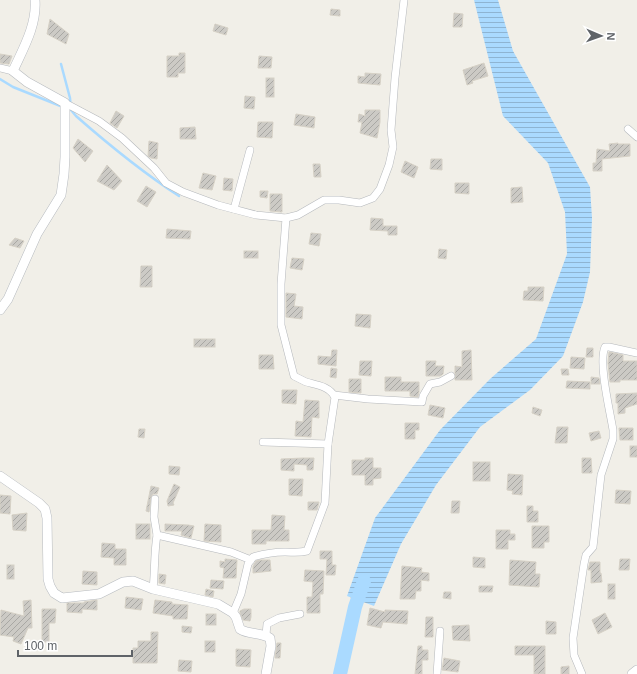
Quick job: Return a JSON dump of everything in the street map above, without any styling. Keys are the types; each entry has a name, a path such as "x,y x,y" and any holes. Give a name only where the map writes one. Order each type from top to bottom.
{"main road":[{"path":"0,310 8,299 37,234 61,195 67,106 27,82 13,71 33,22 35,0"},
{"path":"0,476 40,503 45,509 47,518 48,578 54,593 62,598 99,594 123,582 133,581 177,596 218,604 233,612 240,629 247,633 263,634 270,638 271,646 266,674"},
{"path":"632,674 637,670"}],"street":[{"path":"67,106 99,120 122,138 154,168 166,183 183,192 218,204 256,215 286,218 298,215 324,200 339,200 360,203 373,198 380,189 389,165 392,147 392,115 404,0"},
{"path":"0,68 13,71"},
{"path":"628,129 637,137"},
{"path":"234,209 250,150"},
{"path":"233,612 241,594 248,564 253,557 264,554 284,552 301,553 307,551 325,502 328,444 334,396 332,392 322,386 304,381 294,376 281,325 281,284 286,218"},
{"path":"582,674 574,655 574,632 586,555 593,547 601,475 613,439 613,430 602,364 603,351 605,347 609,347 637,353"},
{"path":"334,396 422,402 423,396 430,384 440,382 450,376"},
{"path":"263,442 328,444"},
{"path":"153,589 157,535 154,517 155,499"},
{"path":"157,535 231,552 251,560"},
{"path":"266,635 267,624 279,618 300,614"},
{"path":"437,674 440,631"}],"water":[{"path":"474,0 498,0 513,51 590,187 592,218 590,272 583,302 563,356 530,390 480,427 436,485 401,544 374,606 347,596 375,518 440,430 490,379 536,339 567,254 565,212 548,163 503,116"}],"building":[{"path":"331,9 340,10 340,16 330,15"},
{"path":"454,13 463,14 462,27 453,27"},
{"path":"50,19 69,34 66,44 47,34"},
{"path":"215,24 228,28 226,35 213,31"},
{"path":"179,53 185,53 185,73 178,73 178,77 167,77 167,56 179,56"},
{"path":"0,54 12,56 9,64 0,63"},
{"path":"259,56 272,57 271,68 258,68"},
{"path":"484,63 488,76 472,81 473,83 467,85 463,70"},
{"path":"365,73 381,74 380,85 358,83 358,76 365,77"},
{"path":"266,78 274,78 274,97 266,97"},
{"path":"245,96 255,97 254,109 244,108"},
{"path":"365,110 380,110 380,122 377,138 360,133 362,122 358,122 359,114 365,116"},
{"path":"116,111 124,116 117,128 110,123"},
{"path":"296,114 315,117 314,128 294,125"},
{"path":"258,122 273,122 272,138 257,137"},
{"path":"195,127 196,139 180,139 180,128"},
{"path":"78,139 93,151 85,162 73,148"},
{"path":"149,141 158,143 157,159 148,156"},
{"path":"609,144 630,144 630,156 602,159 602,171 593,171 593,163 596,163 597,149 610,151"},
{"path":"431,159 442,159 442,170 430,169"},
{"path":"405,161 418,167 414,178 401,172"},
{"path":"313,164 320,164 321,177 314,177"},
{"path":"107,165 122,181 114,190 97,181"},
{"path":"203,173 216,176 212,190 199,188"},
{"path":"224,178 233,179 232,191 223,190"},
{"path":"455,183 469,183 469,194 455,193"},
{"path":"146,186 156,192 147,207 137,201"},
{"path":"522,187 523,202 511,203 511,188"},
{"path":"260,191 268,191 267,198 260,197"},
{"path":"270,194 282,194 282,212 270,211"},
{"path":"371,218 383,219 383,226 397,226 397,235 388,235 388,231 370,230"},
{"path":"167,229 191,231 190,239 166,238"},
{"path":"311,233 321,234 319,246 309,244"},
{"path":"15,238 24,241 20,248 9,245"},
{"path":"439,249 447,250 446,259 438,258"},
{"path":"244,251 258,251 258,258 244,258"},
{"path":"292,258 304,259 302,270 290,268"},
{"path":"141,266 152,266 152,287 140,287"},
{"path":"528,287 544,287 543,301 523,300 524,291 528,291"},
{"path":"286,293 296,294 294,306 303,307 302,319 286,317"},
{"path":"356,314 371,315 370,328 355,326"},
{"path":"194,339 215,339 215,347 194,347"},
{"path":"587,348 593,348 593,357 586,357"},
{"path":"332,350 337,350 336,366 318,364 318,356 331,357"},
{"path":"471,350 472,380 455,380 455,366 462,367 462,351"},
{"path":"609,352 623,355 623,361 637,361 637,380 620,380 620,382 610,382 608,363"},
{"path":"259,355 273,355 274,369 259,369"},
{"path":"571,357 585,358 584,369 570,368"},
{"path":"360,361 372,361 371,376 359,375"},
{"path":"426,361 436,361 435,366 444,366 443,374 440,376 426,376"},
{"path":"331,368 337,369 336,378 330,377"},
{"path":"561,369 568,369 569,375 562,375"},
{"path":"385,377 401,377 401,382 419,382 418,397 410,396 410,391 385,391"},
{"path":"591,377 599,378 600,384 591,384"},
{"path":"349,379 361,379 361,393 349,392"},
{"path":"567,381 590,382 590,389 566,388"},
{"path":"282,390 297,390 296,404 282,403"},
{"path":"637,393 637,404 625,408 625,413 618,414 616,394"},
{"path":"305,400 319,401 319,418 312,417 311,437 295,436 296,421 303,422"},
{"path":"430,405 445,408 443,418 428,415"},
{"path":"533,407 542,410 540,416 532,413"},
{"path":"405,423 419,423 419,430 415,430 415,439 405,439"},
{"path":"557,427 568,427 567,443 555,443"},
{"path":"619,428 633,428 633,440 620,440"},
{"path":"139,429 145,429 144,438 138,437"},
{"path":"599,431 601,438 591,441 589,433"},
{"path":"630,446 637,446 637,457 630,457"},
{"path":"314,458 313,470 307,470 307,465 294,464 294,471 281,470 281,459"},
{"path":"365,458 373,458 373,468 381,468 381,478 373,479 373,485 365,485 365,475 352,475 352,460 365,460"},
{"path":"582,458 591,458 592,473 582,473"},
{"path":"473,462 490,462 490,481 473,481"},
{"path":"169,466 180,467 179,475 169,474"},
{"path":"508,474 523,475 522,495 512,494 513,491 507,490"},
{"path":"289,479 303,479 302,496 289,495"},
{"path":"174,484 180,487 173,503 174,505 168,506 167,501"},
{"path":"151,486 159,488 157,494 153,494 151,497 149,512 146,511"},
{"path":"616,490 631,491 630,504 615,503"},
{"path":"0,495 11,496 10,514 0,513"},
{"path":"452,501 460,501 459,513 451,513"},
{"path":"308,502 319,502 317,510 308,510"},
{"path":"527,506 533,506 533,511 538,511 538,522 527,522"},
{"path":"27,513 26,531 13,530 12,515"},
{"path":"272,515 285,516 284,530 289,530 289,541 266,541 266,544 252,544 252,530 271,530"},
{"path":"136,524 150,524 150,539 136,539"},
{"path":"165,524 194,526 191,538 181,535 182,531 165,531"},
{"path":"205,524 221,525 221,542 204,541"},
{"path":"532,526 549,526 549,542 544,542 544,548 532,548"},
{"path":"496,530 510,530 510,534 515,534 515,540 508,540 508,549 496,549"},
{"path":"102,543 115,544 115,549 126,549 126,565 114,565 114,558 101,557"},
{"path":"320,551 332,551 332,565 336,565 335,575 326,575 327,559 320,559"},
{"path":"473,557 485,558 485,568 473,567"},
{"path":"225,559 237,560 236,578 223,578 224,568 220,567 220,561 225,562"},
{"path":"620,559 630,559 629,570 619,570"},
{"path":"270,560 271,571 253,573 253,566 256,561"},
{"path":"510,560 536,562 535,574 540,574 539,587 509,585"},
{"path":"590,562 600,562 602,582 591,583 591,570 588,570"},
{"path":"7,565 14,565 14,579 7,579"},
{"path":"402,566 422,568 421,572 429,573 429,581 421,580 421,591 416,591 415,599 400,599"},
{"path":"305,570 324,571 323,594 320,594 320,613 307,613 307,597 312,597 313,582 304,581"},
{"path":"83,571 97,572 97,585 82,584"},
{"path":"159,574 166,575 165,584 159,583"},
{"path":"211,580 224,581 223,589 210,588"},
{"path":"608,584 615,584 615,599 608,599"},
{"path":"479,586 493,586 492,592 479,592"},
{"path":"206,589 214,591 213,597 205,595"},
{"path":"444,592 451,592 451,599 443,598"},
{"path":"126,597 143,599 141,610 125,608"},
{"path":"31,600 32,628 28,628 21,644 13,641 14,637 0,635 1,610 24,616 23,601"},
{"path":"97,600 97,610 82,609 82,613 67,612 67,603 84,603"},
{"path":"155,600 172,602 172,604 188,605 187,619 173,619 173,616 153,613"},
{"path":"370,608 385,612 385,610 408,611 407,624 383,622 381,628 367,625"},
{"path":"42,609 56,609 55,623 49,623 49,642 42,642"},
{"path":"244,609 251,609 250,621 243,620 240,611"},
{"path":"605,613 612,627 598,634 592,620"},
{"path":"206,614 216,614 216,625 206,625"},
{"path":"426,617 433,617 433,637 425,637"},
{"path":"546,621 556,622 556,634 546,634"},
{"path":"469,625 470,641 453,640 452,626"},
{"path":"182,626 192,627 191,633 182,632"},
{"path":"151,632 158,632 157,663 133,663 133,648 138,648 138,641 151,641"},
{"path":"205,641 215,641 215,652 205,652"},
{"path":"277,643 281,643 280,658 275,658"},
{"path":"418,646 422,646 422,650 428,650 428,660 422,660 422,674 415,674"},
{"path":"515,646 545,646 545,674 534,674 534,655 515,655"},
{"path":"236,649 251,650 250,667 236,666"},
{"path":"444,658 460,661 458,672 442,670"},
{"path":"179,660 192,661 191,672 178,671"},
{"path":"569,666 569,674 561,674 561,667"}],"waterway":[{"path":"61,64 70,98 71,110 76,116 126,158 179,196"},
{"path":"0,79 13,87 63,107"},
{"path":"340,674 355,607 364,581"}]}
